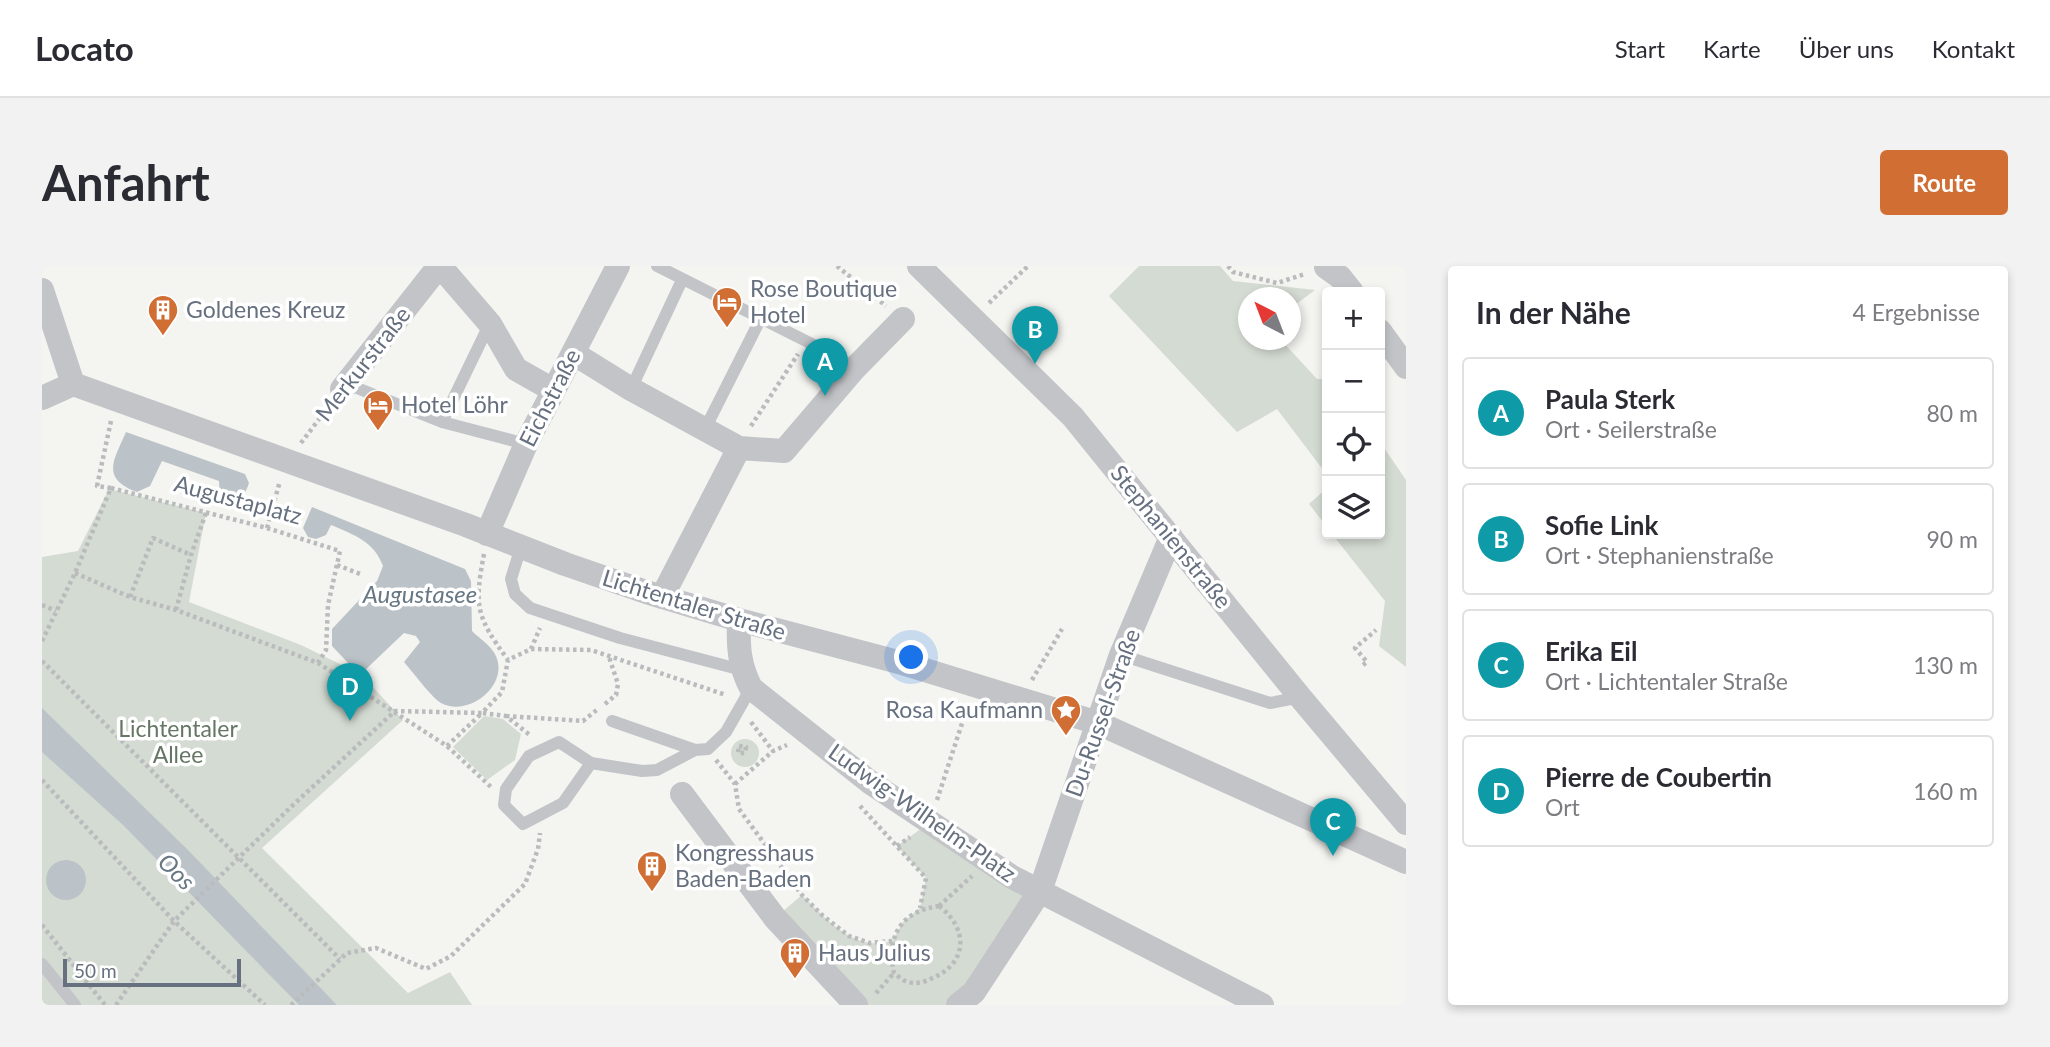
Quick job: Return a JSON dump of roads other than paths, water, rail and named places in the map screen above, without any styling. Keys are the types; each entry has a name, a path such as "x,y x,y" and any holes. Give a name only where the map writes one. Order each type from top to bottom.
{"street":[{"path":"440,266 490,324 516,369 553,390"},
{"name":"Merkurstraße","path":"344,386 440,266"},
{"name":"Eichstraße","path":"486,543 526,444 618,266"},
{"name":"Stephanienstraße","path":"919,266 1073,417 1406,823"},
{"path":"1326,267 1348,287"},
{"path":"42,290 73,384 42,398"},
{"path":"573,353 631,389 739,448 783,450 855,368 903,319"},
{"path":"1385,338 1406,367"},
{"name":"Lichtentaler Straße","path":"73,384 287,461 486,543 521,547 662,597 975,684 1098,723 1406,862"},
{"path":"662,597 739,448"},
{"name":"Du-Russel-Straße","path":"1040,891 1121,655 1171,537"},
{"path":"739,620 738,650 744,689"},
{"name":"Ludwig-Wilhelm-Platz","path":"744,689 929,823 1040,891 974,1001"},
{"path":"682,794 775,918 864,1001"},
{"path":"1040,891 1262,1005"}],"lane":[{"path":"657,266 855,368"},
{"path":"631,389 682,280"},
{"path":"704,430 761,318"},
{"path":"442,422 490,324"},
{"path":"344,386 442,422 526,444"},
{"path":"521,547 511,579 515,594 530,608 620,638 744,689 726,732 701,750 657,770 642,771 591,764 559,742 529,756 506,789 504,805 523,824 563,803 591,764"},
{"path":"1121,655 1270,703 1300,697"},
{"path":"612,721 701,750"},
{"path":"42,964 75,1005"}],"water":[{"path":"126,432 245,474 249,483 246,491 239,500 227,506 220,500 219,481 162,461 150,486 137,492 125,487 118,481 113,467"},
{"name":"Augustasee","path":"312,507 465,569 471,581 472,631 493,651 498,665 492,687 484,695 464,706 452,706 437,700 404,662 420,642 416,636 404,633 364,671 350,665 332,646 332,629 377,581 383,566 369,545 331,525 326,535 316,539 308,537 303,528"},
{"name":"Oos","path":"42,708 187,849 337,1005 299,1005 123,825 42,752"},
{"path":"66,860 74,861 80,866 85,872 85,888 80,894 74,899 66,900 58,899 52,894 47,888 46,880 47,872 52,866 58,861"}],"place":[{"name":"Rose Boutique Hotel","path":"727,329"},
{"name":"Goldenes Kreuz","path":"163,337"},
{"name":"Sofie Link","path":"1035,364"},
{"name":"Paula Sterk","path":"825,396"},
{"name":"Hotel Löhr","path":"378,432"},
{"name":"Pierre de Coubertin","path":"350,721"},
{"name":"Rosa Kaufmann","path":"1066,737"},
{"name":"Erika Eil","path":"1333,856"},
{"name":"Kongresshaus Baden-Baden","path":"652,893"},
{"name":"Haus Julius","path":"795,980"}],"park label":[{"name":"Lichtentaler Allee","path":"178,742"}]}
